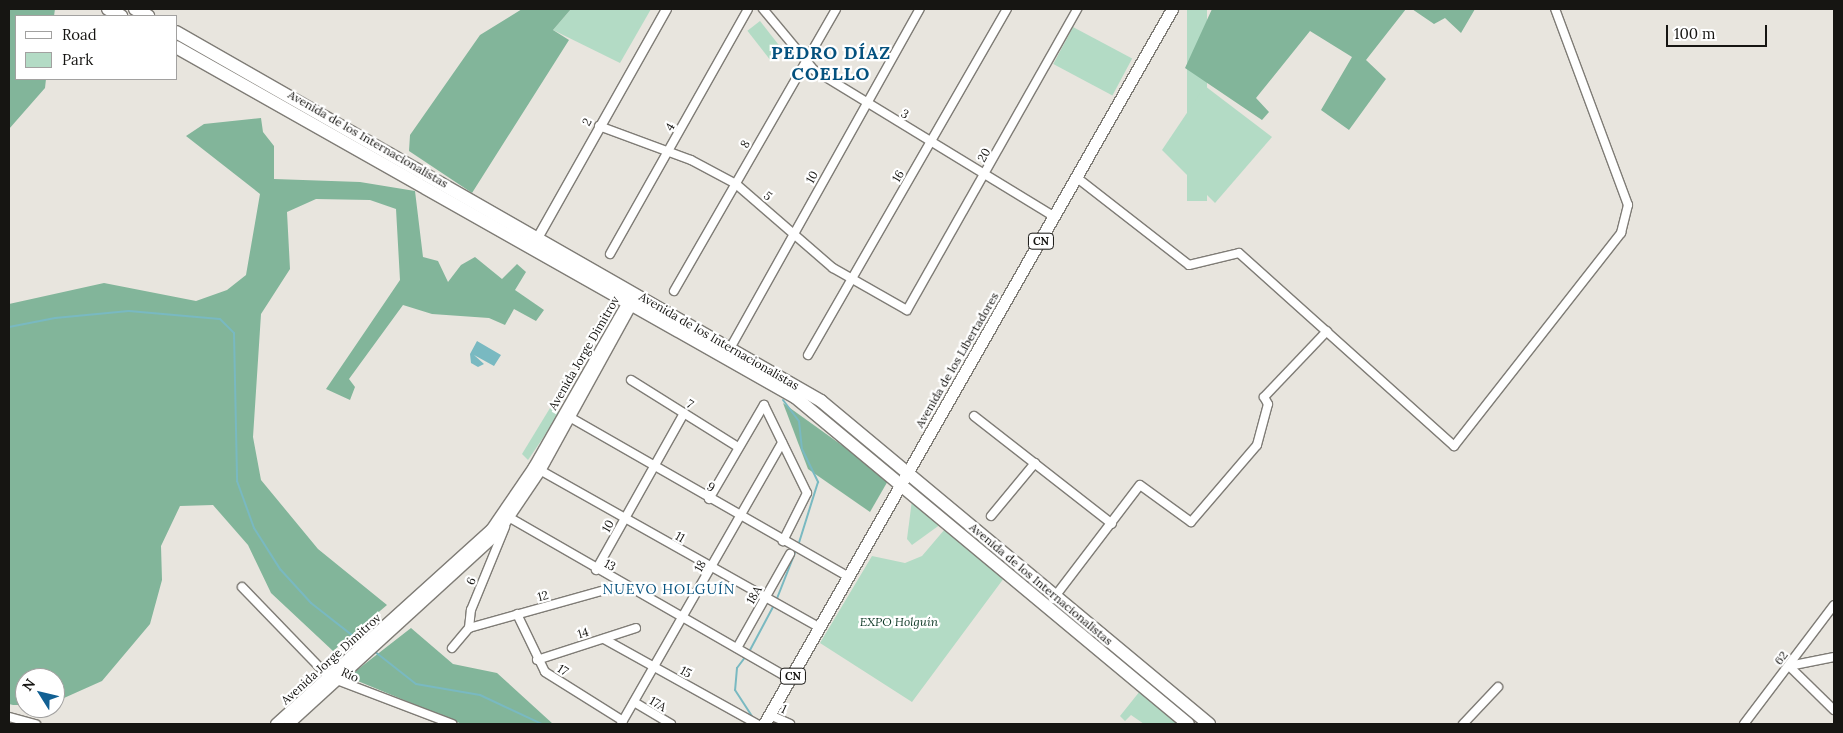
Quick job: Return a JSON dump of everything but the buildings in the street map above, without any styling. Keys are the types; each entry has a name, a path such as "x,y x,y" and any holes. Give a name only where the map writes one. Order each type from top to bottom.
{"highway":[{"path":"108,9 119,15"},
{"path":"135,9 146,15"},
{"name":"Avenida de los Internacionalistas","path":"178,33 538,236 631,300"},
{"name":"Avenida de los Internacionalistas","path":"178,48 532,248 820,401 1046,606 1188,724"},
{"name":"Avenida de los Internacionalistas","path":"905,477 1055,596 1210,724"}],"main road":[{"name":"Avenida de los Libertadores","path":"767,720 1172,9"},
{"name":"Avenida Jorge Dimitrov","path":"289,724 362,653 488,545 537,469 631,300"},
{"name":"Avenida Jorge Dimitrov","path":"276,724 333,680"}],"street":[{"name":"2","path":"532,248 666,9"},
{"name":"4","path":"610,254 748,9"},
{"name":"3","path":"763,9 804,60 866,104 1055,217"},
{"name":"8","path":"674,291 736,184 804,60 836,9"},
{"name":"10","path":"728,352 920,9"},
{"name":"16","path":"808,355 1007,9"},
{"name":"20","path":"908,310 1078,9"},
{"path":"1076,177 1189,265 1239,253 1454,446 1621,233 1628,205 1555,9"},
{"name":"5","path":"599,126 668,154 691,160 736,184 793,233 852,279 908,310"},
{"path":"1046,606 1112,524 1140,485 1191,522 1257,445 1268,404 1264,397 1327,332"},
{"name":"7","path":"631,380 738,447"},
{"path":"708,499 764,406 807,491 783,541"},
{"name":"10","path":"596,570 684,414"},
{"name":"9","path":"567,416 708,499 849,577"},
{"path":"974,416 1112,524"},
{"name":"18","path":"622,723 782,443"},
{"path":"991,516 1035,463"},
{"name":"11","path":"537,469 815,625"},
{"name":"13","path":"506,516 596,570 683,617 787,677"},
{"name":"6","path":"452,648 469,628 471,610 506,516"},
{"name":"18A","path":"737,648 790,554"},
{"name":"12","path":"469,628 623,585"},
{"name":"Río","path":"242,587 333,680 451,724"},
{"name":"62","path":"1744,724 1834,605"},
{"name":"17","path":"517,614 537,660 548,674 622,723"},
{"name":"14","path":"537,660 636,628"},
{"name":"15","path":"604,639 758,724"},
{"path":"1789,666 1834,657"},
{"path":"1789,666 1834,710"},
{"path":"1463,724 1498,687"},
{"name":"17A","path":"634,702 671,724"},
{"path":"9,718 36,724"},
{"name":"1","path":"767,720 790,724"}],"green space":[{"path":"9,9 55,9 54,15 15,15 15,80 46,80 45,88 9,129"},
{"path":"522,9 571,9 553,30 569,40 472,193 409,151 410,135 480,35"},
{"path":"571,9 651,9 620,63 553,30"},
{"path":"1187,9 1207,9 1207,201 1187,201"},
{"path":"1212,9 1406,9 1366,60 1386,79 1349,130 1321,110 1352,57 1310,31 1256,98 1269,112 1262,120 1185,68"},
{"path":"1412,9 1475,9 1461,33 1445,18 1434,24"},
{"path":"760,21 784,52 771,62 747,31"},
{"path":"1073,27 1132,58 1112,96 1053,64"},
{"path":"1205,86 1272,137 1215,203 1162,150"},
{"path":"261,118 263,132 274,146 274,179 360,182 415,191 423,257 438,261 448,282 461,265 475,257 502,279 517,264 526,272 515,290 544,310 536,321 514,309 505,325 489,318 432,314 403,305 349,379 355,387 350,400 326,389 400,280 396,209 370,200 316,199 287,212 290,269 261,314 253,437 261,480 318,549 387,605 333,651 271,593 248,545 213,505 180,506 161,546 162,580 150,624 102,681 65,698 65,668 15,668 15,705 9,704 9,304 104,283 196,301 227,290 246,275 260,194 186,136 204,124"},
{"path":"783,403 889,479 870,512 808,469"},
{"path":"550,408 560,413 528,460 522,454"},
{"path":"912,500 941,524 912,545 907,539"},
{"name":"EXPO Holguín","path":"945,529 1004,578 912,702 820,643 872,556 905,563 922,556"},
{"path":"411,628 453,664 497,673 553,724 462,724 348,677"},
{"path":"1140,691 1180,724 1144,724 1131,715 1125,721 1120,716"}],"water":[{"path":"477,341 501,355 494,366 474,355 484,364 478,367 471,363 470,354"}],"waterway":[{"path":"9,327 55,318 129,311 220,319 234,333 237,481 254,528 280,569 311,603 362,643"},
{"path":"783,400 799,421 802,449 818,482 798,546"},
{"path":"776,601 796,550"},
{"path":"749,652 774,605"},
{"path":"374,651 416,684 480,695 542,724"},
{"path":"746,656 737,668 735,690 752,716"}],"district":[{"name":"PEDRO DÍAZ COELLO","path":"831,64"},
{"name":"NUEVO HOLGUÍN","path":"669,589"}]}
